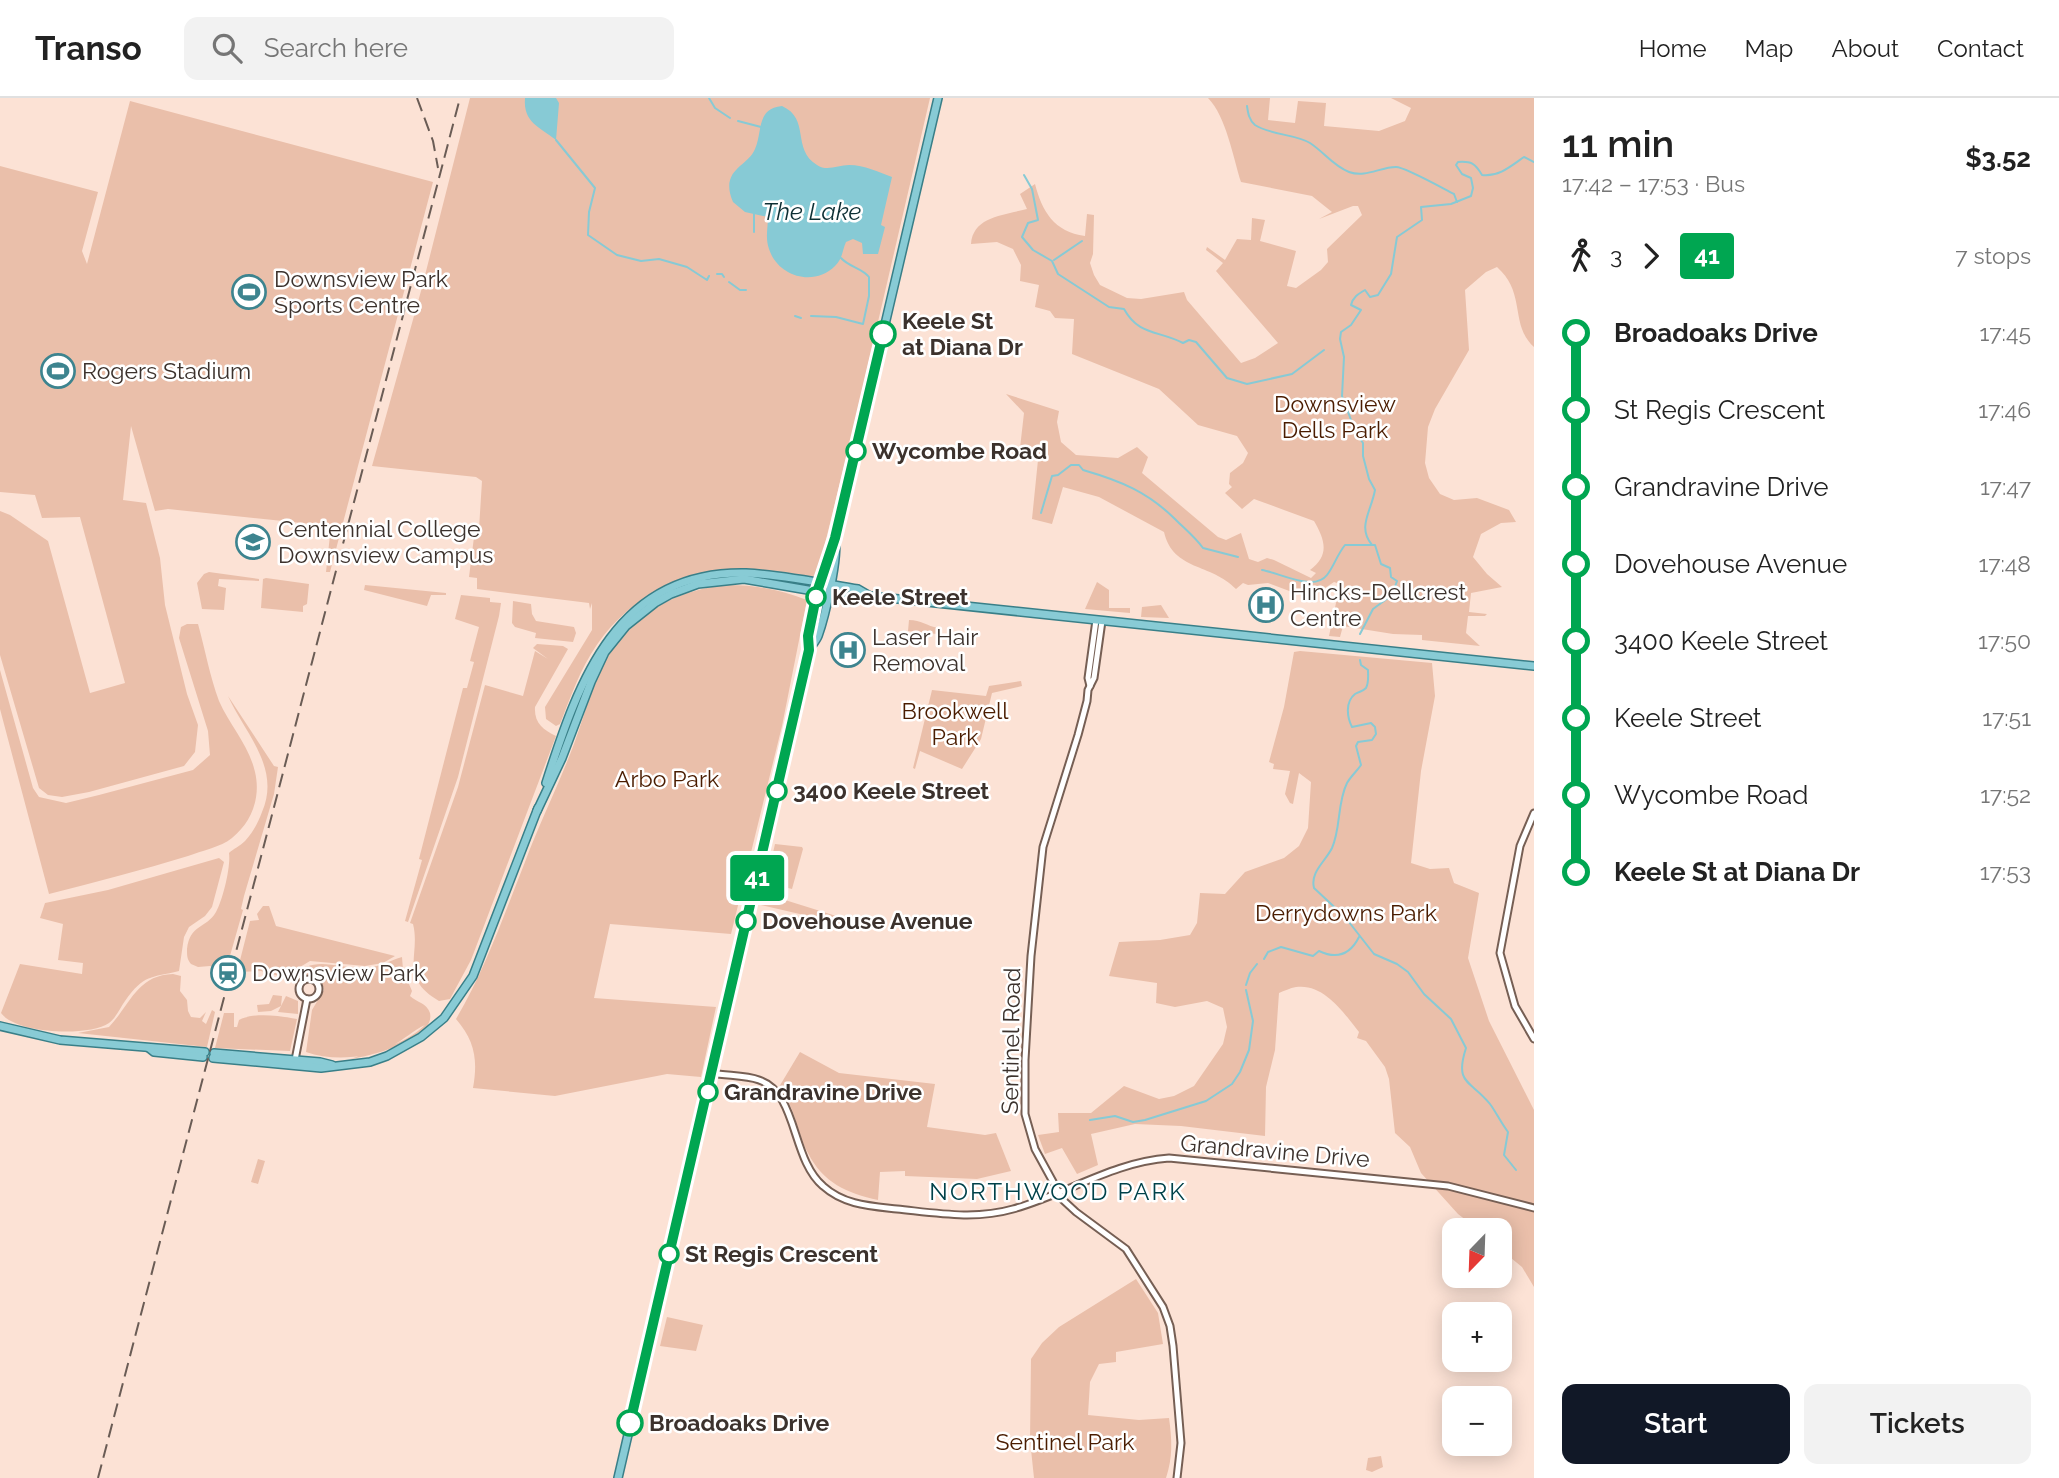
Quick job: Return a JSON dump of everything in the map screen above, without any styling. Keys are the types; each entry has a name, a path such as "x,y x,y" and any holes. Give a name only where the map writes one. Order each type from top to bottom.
{"main road":[{"path":"618,1478 809,650 808,636 817,592 835,538 938,98"},
{"path":"809,650 818,638 837,548 835,538"},
{"path":"537,811 554,756 591,666 615,629 636,609 670,589 685,582 718,575 761,575 820,584 860,599 870,596 1534,666"},
{"path":"335,1066 295,1060 214,1055 321,1068 370,1062 405,1048 444,1018 472,976 597,667 614,638 639,613 671,594 698,584 744,579 817,592 829,589"},
{"path":"0,1026 60,1040 204,1054"}],"street":[{"name":"Sentinel Road","path":"1099,620 1094,678 1043,847 1027,1009 1024,1100 1026,1123 1035,1149 1059,1192 1076,1212 1126,1249 1163,1307 1173,1346 1181,1443 1177,1478"},
{"path":"1534,813 1520,846 1500,953 1515,1006 1534,1039"},
{"path":"295,1060 307,999"},
{"name":"Grandravine Drive","path":"712,1073 757,1079 774,1089 787,1108 802,1156 812,1175 824,1187 847,1201 863,1205 956,1216 977,1215 1013,1209 1122,1166 1169,1158 1448,1186 1534,1208"}],"green space":[{"path":"470,98 930,98 817,576 811,579 753,569 729,569 682,579 660,589 640,601 605,634 586,663 560,724 556,726 546,719 545,707 592,630 592,603 590,609 589,603 477,589 477,578 469,577 474,537 479,529 482,481 476,477 372,466 421,291"},
{"name":"Downsview Dells Park","path":"1208,98 1270,98 1268,120 1295,123 1298,101 1326,103 1324,126 1379,131 1405,121 1411,108 1391,98 1534,98 1534,347 1522,329 1512,288 1506,277 1497,267 1486,272 1465,290 1469,350 1435,409 1428,427 1425,463 1429,478 1440,494 1454,500 1477,498 1509,510 1516,522 1501,523 1481,534 1473,557 1502,587 1471,593 1469,612 1487,614 1468,616 1466,633 1480,646 1422,640 1422,635 1393,634 1343,626 1340,637 1329,636 1340,584 1334,582 1322,590 1300,595 1268,583 1243,583 1236,589 1176,554 1164,532 1099,497 1063,487 1052,524 1032,519 1039,450 1020,448 1024,413 1006,394 1059,411 1057,422 1061,442 1076,455 1118,458 1137,447 1148,457 1142,473 1218,537 1226,540 1241,533 1249,559 1258,562 1267,558 1274,560 1311,578 1316,573 1310,570 1321,559 1324,547 1314,521 1254,499 1242,509 1225,493 1232,487 1229,484 1230,473 1243,463 1248,453 1237,436 1198,425 1159,389 1072,354 1074,319 1055,318 1050,311 1035,307 1039,285 1020,281 1021,265 1013,249 997,242 971,244 973,235 984,222 1027,209 1020,194 1035,184 1041,203 1051,219 1065,230 1085,236 1087,214 1094,215 1093,254 1090,263 1100,285 1127,298 1141,299 1184,292 1187,300 1241,363 1255,358 1278,343 1216,271 1223,263 1206,250 1207,247 1225,260 1237,239 1251,240 1252,218 1265,220 1260,241 1296,251 1287,286 1296,288 1321,270 1328,262 1327,249 1362,215 1358,206 1353,206 1319,219 1332,212 1312,196 1241,182 1220,115"},
{"path":"130,101 433,182 330,572 326,572 331,526 168,509 155,511 131,426 123,500 146,503 160,558 165,605 187,694 198,725 195,752 184,766 62,797 48,795 39,788 0,655 0,511 48,541 90,693 125,683 80,517 42,518 35,495 0,492 0,166 98,192 82,251 87,264"},
{"path":"209,572 259,581 219,579 218,586 226,588 224,610 202,609 197,583"},
{"path":"263,579 309,584 307,604 303,606 303,612 261,608"},
{"path":"1097,582 1109,590 1109,608 1130,608 1130,613 1085,609"},
{"path":"365,585 446,595 431,595 427,606 364,590"},
{"name":"Arbo Park","path":"724,585 766,588 807,600 782,726 731,934 610,924 594,998 716,1007 701,1077 667,1074 555,1096 473,1088 474,1051 456,1019 494,942 605,661 632,626 655,608 681,595"},
{"path":"461,595 490,598 490,602 501,603 499,616 458,777 408,922 405,921 422,860 419,859 463,688 467,688 474,662 470,661 479,627 455,619"},
{"path":"513,601 531,604 536,621 574,627 576,633 573,642 535,638 536,633 515,627 512,623"},
{"path":"1161,605 1169,618 1141,617 1142,607"},
{"path":"909,620 938,628 937,634 908,631"},
{"path":"198,624 219,701 252,762 257,791 250,817 239,832 217,846 49,894 0,709 0,670 33,788 39,797 66,803 99,795 193,770 210,755 208,731 179,638 181,627"},
{"path":"537,644 563,646 568,649 535,707 540,725 556,736 471,960 450,999 439,1001 426,992 415,974 415,935 413,924 410,923 458,787 485,685 523,696 535,651 548,659 533,648"},
{"name":"Derrydowns Park","path":"1294,652 1432,663 1435,696 1421,771 1411,863 1430,869 1449,868 1454,883 1479,893 1468,958 1489,1021 1534,1110 1534,1287 1522,1267 1512,1259 1512,1218 1463,1218 1421,1173 1410,1147 1395,1133 1389,1079 1385,1067 1366,1041 1357,1038 1359,1032 1340,1008 1324,994 1306,987 1296,987 1279,993 1275,1050 1266,1087 1265,1136 1181,1126 1135,1124 1091,1134 1098,1165 1077,1174 1062,1148 1045,1154 1038,1135 1059,1132 1058,1113 1091,1113 1124,1086 1159,1099 1174,1096 1194,1086 1223,1044 1227,1027 1223,1008 1207,1001 1175,1007 1156,1003 1157,983 1109,976 1119,942 1190,935 1197,923 1200,893 1225,894 1245,872 1284,858 1299,846 1308,828 1311,782 1299,773 1293,804 1290,803 1285,794 1290,771 1273,769 1274,764 1269,762 1284,707"},
{"name":"Brookwell Park","path":"1021,681 1022,686 992,693 981,739 962,769 920,751 915,769 913,768 932,690 986,696 989,686"},
{"path":"228,696 274,766 278,767 274,794 244,896 243,910 226,970 191,964 187,949 191,935 216,912 226,883 229,853 245,841 257,824 267,796 267,781 259,752"},
{"path":"775,844 803,849 792,889 788,888 787,894 782,893 781,887 777,886 775,890 786,896 785,900 849,920 847,925 761,905"},
{"path":"219,858 224,862 212,907 205,916 189,927 184,937 179,971 143,981 109,1023 86,1030 53,1031 21,1025 1,1013 20,964 82,974 83,963 58,960 63,924 40,918 45,903 108,890"},
{"path":"263,906 269,906 276,926 395,956 383,963 365,966 310,961 300,967 290,979 261,971 237,972 250,921 259,920 257,914"},
{"path":"402,957 403,970 412,991 410,996 429,1010 429,1023 423,1031 399,1045 350,1059 359,1056 327,1057 306,1052 312,1010 324,990 316,976 292,979 308,966 316,964 365,968"},
{"path":"161,976 181,976 180,991 187,1000 191,1017 200,1018 206,1012 202,1021 206,1024 212,1010 215,1012 207,1047 78,1033 109,1027 142,985"},
{"path":"273,995 282,996 281,1006 271,1011 258,1012 257,1005 269,1004"},
{"path":"286,996 298,1001 298,1014 278,1012"},
{"path":"224,1013 234,1013 234,1027 237,1027 239,1020 259,1015 297,1019 290,1051 215,1048"},
{"path":"800,1052 839,1073 935,1084 927,1127 985,1135 996,1133 1011,1171 977,1179 905,1176 905,1171 880,1172 878,1200 837,1185 814,1163 789,1103 779,1087"},
{"path":"258,1159 265,1161 258,1184 251,1182"},
{"name":"Sentinel Park","path":"1136,1279 1158,1313 1163,1344 1116,1352 1116,1362 1099,1364 1090,1382 1088,1415 1139,1420 1169,1418 1171,1448 1166,1478 1034,1478 1030,1440 1031,1359 1042,1343 1059,1327"},
{"path":"667,1317 703,1325 696,1351 660,1346"},
{"path":"1381,1456 1383,1467 1372,1472 1366,1470 1368,1458"}],"water":[{"path":"525,98 556,98 559,103 556,140 530,119"},
{"name":"The Lake","path":"782,106 796,118 805,151 817,165 829,168 860,166 892,177 881,225 885,227 878,254 863,254 862,243 853,239 846,242 840,260 827,272 817,276 798,276 788,272 774,259 767,241 768,217 745,212 733,202 730,191 732,175 755,149 764,116 768,111"}],"waterway":[{"path":"709,98 715,108 730,118"},
{"path":"1247,106 1250,119 1255,125 1310,143 1333,163 1349,172 1361,174 1390,167 1401,168 1454,194 1457,202"},
{"path":"738,121 761,127"},
{"path":"556,140 595,188 589,212 588,235 617,255 641,261 659,259 687,267 707,280 709,276"},
{"path":"1360,634 1373,609 1392,595 1397,581 1391,577 1390,568 1381,564 1375,545 1372,545 1366,532 1366,519 1375,490 1363,456 1363,443 1356,433 1342,396 1344,357 1341,332 1351,325 1361,310 1351,305 1352,302 1365,290 1370,297 1378,295 1391,274 1397,237 1422,220 1421,207 1451,204 1471,196 1471,178 1462,174 1456,165 1458,162 1472,164 1482,175 1504,170 1524,157 1534,162"},
{"path":"1024,175 1032,189 1038,220 1028,223 1022,237 1033,250 1052,261 1058,274 1109,307 1124,309 1130,318 1143,328 1183,343 1189,340 1196,342 1227,378 1247,384 1292,374 1324,350"},
{"path":"754,214 754,232"},
{"path":"1054,260 1082,241"},
{"path":"811,316 836,317 863,324 869,296 869,277 841,258"},
{"path":"717,274 724,277"},
{"path":"729,282 740,290 746,290"},
{"path":"795,316 801,318"},
{"path":"1041,513 1052,476 1058,475 1071,465 1079,465 1083,470 1122,483 1155,502 1203,548 1238,557"},
{"path":"1262,570 1314,582 1327,575 1345,545 1371,545"},
{"path":"1360,660 1361,665 1368,670 1368,684 1352,697 1348,710 1349,719 1352,727 1371,723 1376,734 1372,740 1358,742 1356,746 1361,765 1344,791 1335,840 1316,872 1314,888 1345,917 1374,954 1408,972 1424,994 1451,1019 1466,1048 1463,1076 1490,1104 1508,1132 1504,1155 1516,1170"},
{"path":"1264,959 1268,952 1281,947 1313,956 1319,951 1331,955 1342,954 1351,948 1359,937"},
{"path":"1246,985 1257,964"},
{"path":"1090,1120 1115,1116 1133,1122 1145,1120 1206,1101 1232,1084 1249,1050 1253,1021 1246,990"}],"railway":[{"path":"417,98 433,141 438,168"},
{"path":"98,1478 460,98"}],"bus line":[{"name":"41","path":"630,1423 809,650 808,636 817,592 835,538 883,334"}],"place":[{"name":"Downsview Park Sports Centre","path":"249,292"},
{"name":"Keele St at Diana Dr","path":"883,334"},
{"name":"Rogers Stadium","path":"58,371"},
{"name":"Wycombe Road","path":"856,451"},
{"name":"Centennial College Downsview Campus","path":"253,542"},
{"name":"Keele Street","path":"816,597"},
{"name":"Hincks-Dellcrest Centre","path":"1266,605"},
{"name":"Laser Hair Removal","path":"848,650"},
{"name":"3400 Keele Street","path":"777,791"},
{"name":"Dovehouse Avenue","path":"746,921"},
{"name":"Downsview Park","path":"228,973"},
{"name":"Grandravine Drive","path":"708,1092"},
{"name":"St Regis Crescent","path":"669,1254"},
{"name":"Broadoaks Drive","path":"630,1423"}],"district":[{"name":"NORTHWOOD PARK","path":"1058,1192"}]}
